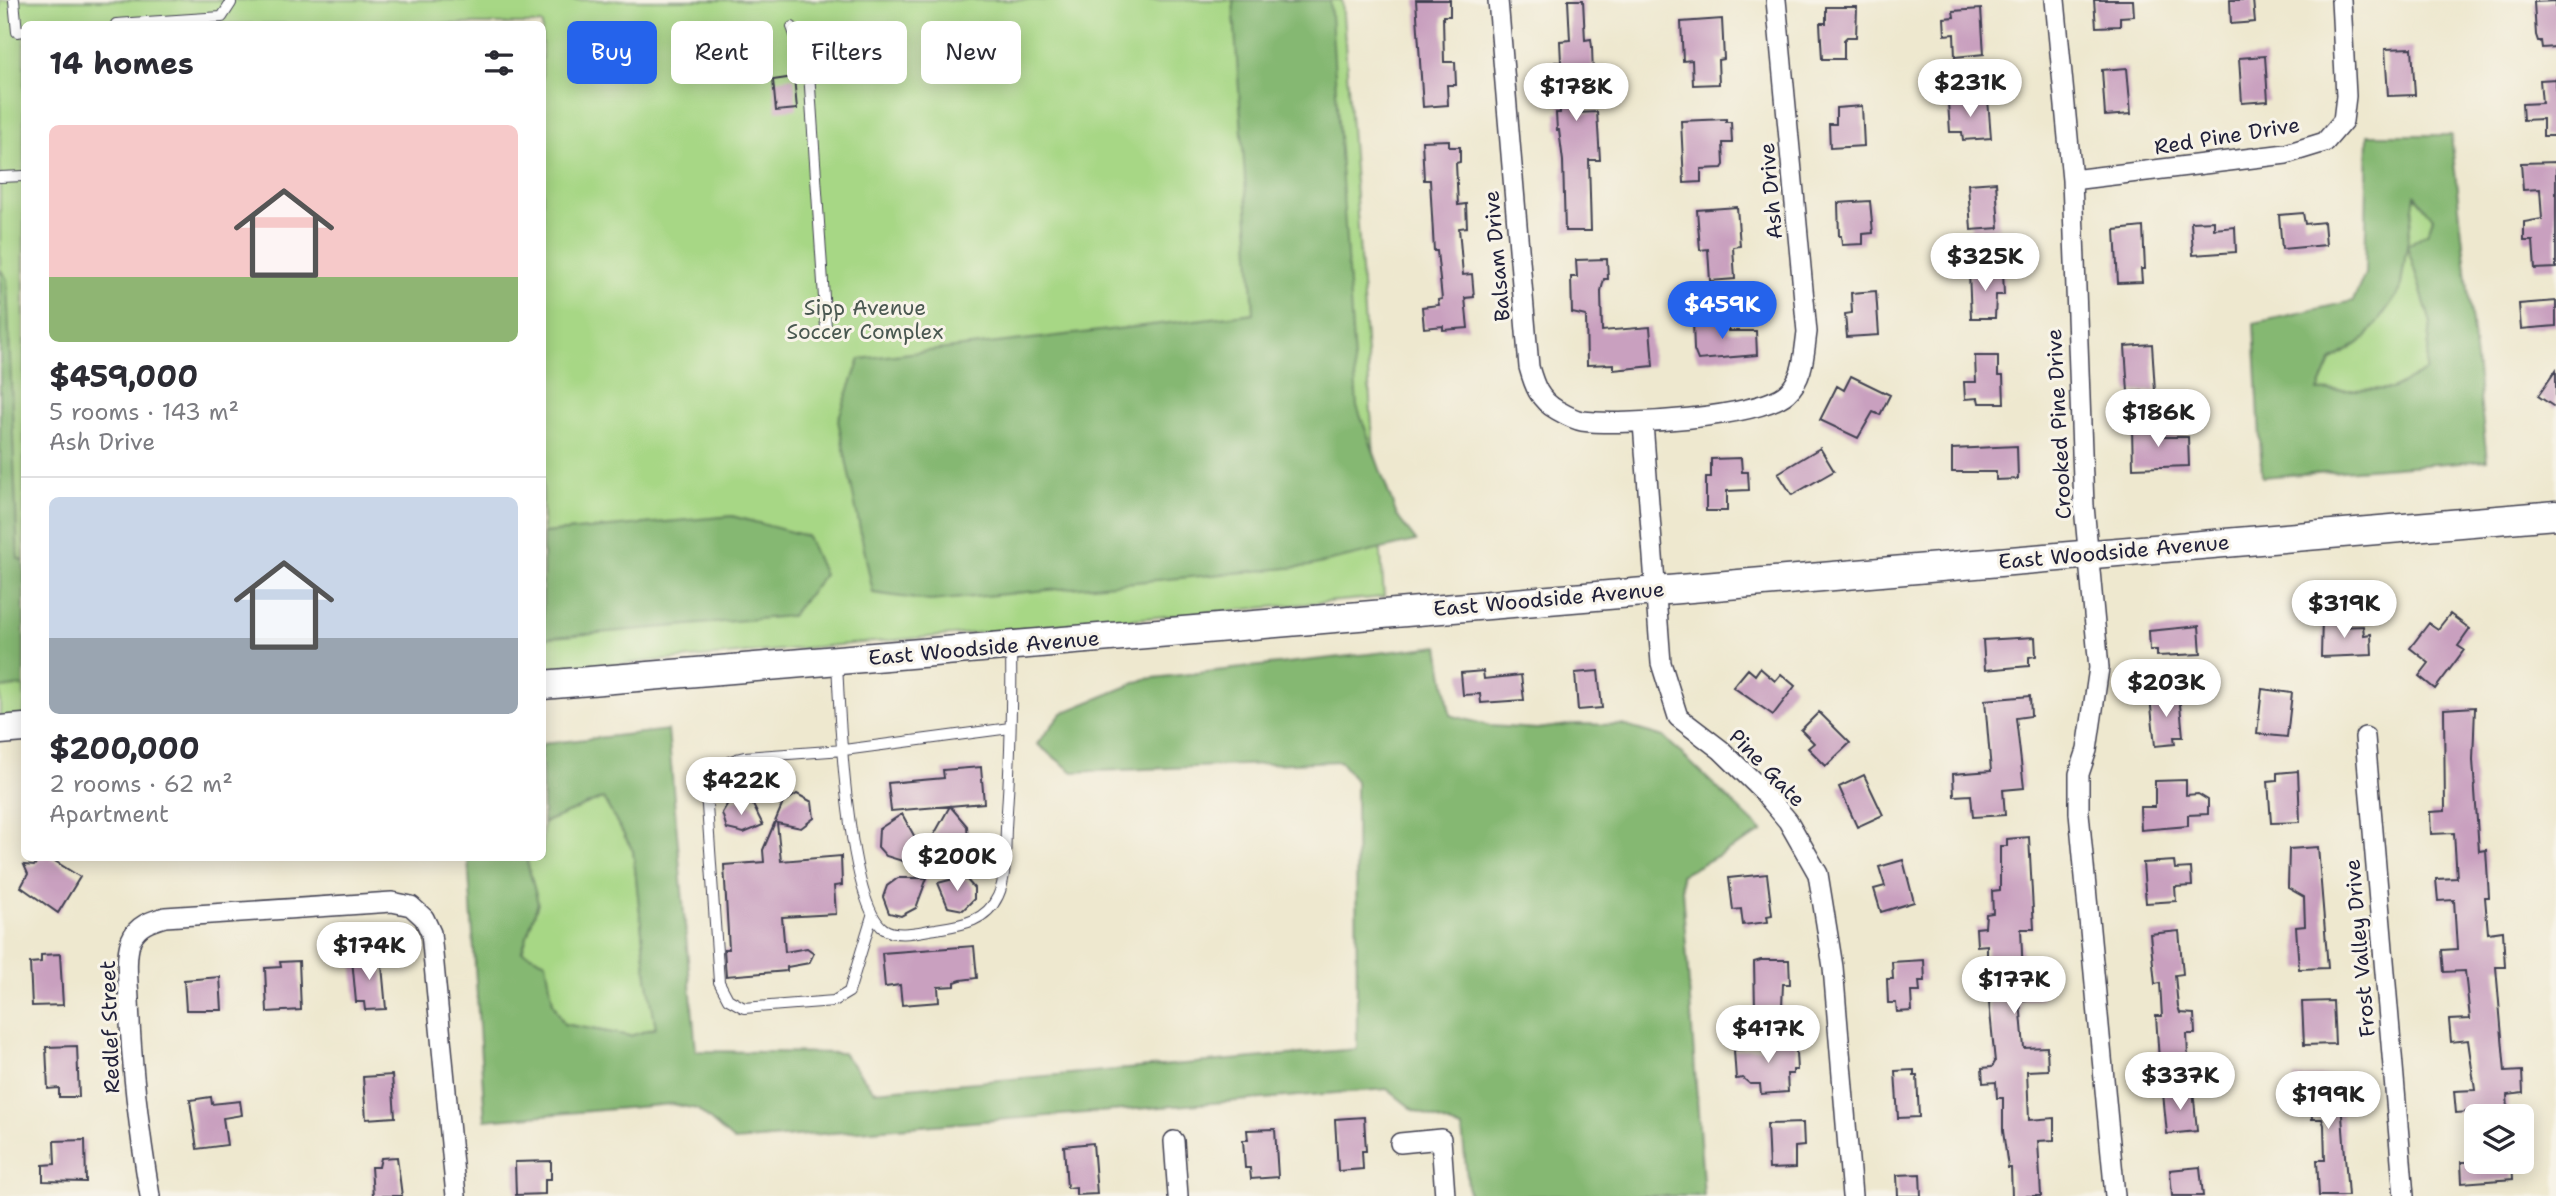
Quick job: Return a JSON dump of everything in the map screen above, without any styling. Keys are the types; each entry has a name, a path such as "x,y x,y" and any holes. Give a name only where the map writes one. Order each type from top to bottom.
{"main road":[{"name":"East Woodside Avenue","path":"546,685 2556,515"},
{"path":"0,730 21,728"}],"street":[{"name":"Balsam Drive","path":"1498,0 1529,367 1536,392 1555,410 1579,421 1643,424"},
{"name":"Ash Drive","path":"1643,424 1762,406 1788,392 1803,367 1807,332 1776,0"},
{"name":"Crooked Pine Drive","path":"2055,0 2072,180 2088,554 2099,668 2089,737 2079,774 2079,814 2115,1196"},
{"name":"Red Pine Drive","path":"2072,180 2286,154 2325,142 2343,121 2346,96 2341,0"},
{"name":"Pine Gate","path":"1643,424 1661,663 1678,717 1721,750 1760,789 1788,821 1818,874 1833,967 1852,1196"},
{"name":"Frost Valley Drive","path":"2365,737 2404,1196"},
{"name":"Redlef Street","path":"150,1196 137,1112 130,1017 128,961 131,940 138,928 165,917 392,902 411,905 424,918 431,933 456,1196"},
{"path":"1400,1143 1441,1139 1445,1196"},
{"path":"1174,1141 1178,1196"}],"lane":[{"path":"13,0 16,32 21,31"},
{"path":"161,21 222,17 231,4"},
{"path":"810,84 826,328"},
{"path":"0,177 21,176"},
{"path":"837,660 850,826 862,890 872,916 886,930 907,933 967,924 988,912 999,894 1004,869 1011,646"},
{"path":"872,916 849,992 834,1001 744,1008 728,999 719,982 706,791 715,772 730,760 745,757 844,750 1010,728"}],"green space":[{"name":"Sipp Avenue Soccer Complex","path":"0,0 1342,0 1384,597 546,671 546,21 21,21 21,717 0,719"},
{"path":"1233,0 1330,0 1357,406 1397,516 1416,541 1310,566 930,601 873,593 838,420 860,359 1254,313"},
{"path":"2368,135 2451,135 2487,460 2262,477 2254,323 2353,301 2365,274","holes":["2415,195 2433,218 2428,232 2407,246","2407,246 2431,323 2426,371 2392,389 2318,391 2331,361 2365,339 2400,291"]},
{"path":"2414,195 2433,217 2428,232 2407,246 2431,323 2426,371 2392,389 2318,391 2331,361 2365,339 2400,291"},
{"path":"0,269 7,279 18,558 21,560 21,686 0,688"},
{"path":"732,516 807,536 824,575 791,616 546,638 546,533"},
{"path":"1439,646 1450,715 1490,726 1537,729 1576,724 1622,725 1664,737 1763,832 1681,875 1704,1196 1469,1196 1462,1129 1414,1110 1387,1089 734,1141 697,1109 672,1104 485,1120 468,861 527,861 538,903 522,951 546,962 553,1003 564,1024 630,1036 656,1028 647,977 633,851 603,798 546,822 546,744 668,730 696,1051 843,1053 874,1091 1357,1049 1356,781 1340,761 1073,772 1037,744 1062,713 1145,679"},
{"path":"603,798 633,850 647,977 657,1027 630,1036 564,1024 553,1003 545,963 522,951 538,903 527,861 546,861 546,822"}],"building":[{"path":"1416,0 1450,0 1450,16 1443,16 1444,62 1455,62 1456,85 1447,85 1448,105 1423,107"},
{"path":"1568,0 1583,0 1585,40 1591,39 1592,47 1593,76 1576,80 1577,113 1597,112 1600,160 1589,160 1591,231 1565,231 1563,161 1556,113 1560,113 1559,81 1556,81 1555,62 1561,62 1560,41 1570,40"},
{"path":"2094,0 2133,0 2134,16 2120,17 2120,26 2096,27"},
{"path":"2230,0 2253,0 2255,22 2231,24"},
{"path":"2556,1 2556,47 2542,48 2536,35 2534,2"},
{"path":"1826,7 1857,7 1856,37 1847,37 1844,40 1844,59 1822,59 1820,23 1826,23"},
{"path":"1981,9 1984,54 1955,57 1954,34 1945,35 1944,18 1954,17 1953,11"},
{"path":"1722,19 1724,59 1718,60 1719,84 1693,85 1692,60 1683,61 1681,22"},
{"path":"2412,48 2415,95 2388,96 2385,49"},
{"path":"2265,56 2268,101 2242,103 2239,58"},
{"path":"2127,68 2131,114 2105,116 2102,70"},
{"path":"787,78 787,84 795,84 797,109 776,111 773,80"},
{"path":"2556,79 2556,136 2543,136 2543,119 2523,120 2522,104 2542,103 2540,80"},
{"path":"1988,99 1991,138 1963,140 1962,132 1950,132 1948,102"},
{"path":"1862,106 1864,146 1830,148 1829,124 1836,124 1836,108"},
{"path":"1726,119 1726,122 1731,122 1732,143 1723,143 1724,165 1722,168 1701,169 1701,182 1684,183 1681,121"},
{"path":"1449,140 1449,147 1460,147 1460,162 1456,163 1458,205 1466,204 1467,227 1459,228 1463,275 1472,274 1474,297 1465,298 1468,328 1443,330 1443,326 1424,328 1422,307 1439,305 1438,300 1442,299 1437,251 1434,251 1430,180 1424,180 1422,141"},
{"path":"2556,162 2556,268 2535,269 2533,241 2524,241 2524,222 2542,219 2540,189 2523,190 2521,163"},
{"path":"1996,182 1999,228 1971,230 1968,184"},
{"path":"1870,201 1873,233 1863,234 1863,244 1842,245 1839,236 1838,203"},
{"path":"1737,207 1740,246 1733,247 1735,279 1710,281 1708,249 1700,250 1697,210"},
{"path":"2303,213 2305,224 2324,222 2326,245 2282,249 2279,215"},
{"path":"2214,221 2214,229 2235,227 2236,252 2193,255 2191,222"},
{"path":"2143,227 2145,269 2141,269 2142,282 2118,283 2115,230"},
{"path":"1607,259 1608,279 1604,279 1601,291 1602,331 1650,327 1653,366 1614,370 1614,364 1587,365 1586,316 1572,313 1571,277 1577,277 1576,260"},
{"path":"2003,271 2004,295 1996,295 1995,318 1971,318 1969,272"},
{"path":"1876,291 1879,335 1847,337 1845,314 1852,313 1851,293"},
{"path":"2556,301 2556,326 2521,329 2519,304"},
{"path":"1727,319 1728,331 1756,331 1757,355 1698,360 1694,350 1693,320"},
{"path":"2152,344 2155,391 2128,392 2125,346"},
{"path":"1975,356 1998,356 1998,376 2003,376 2004,403 1979,403 1978,398 1965,399 1964,382 1976,382"},
{"path":"2556,370 2556,408 2538,396"},
{"path":"1851,376 1890,395 1880,415 1873,412 1858,438 1820,420 1837,386 1844,390"},
{"path":"2163,427 2163,437 2188,437 2189,466 2133,468 2132,428"},
{"path":"2017,446 2018,479 1996,480 1996,472 1952,472 1952,449"},
{"path":"1820,448 1834,471 1792,495 1778,473"},
{"path":"1741,458 1742,472 1748,472 1749,490 1727,491 1727,511 1706,511 1706,477 1711,477 1711,459"},
{"path":"2450,614 2470,629 2458,646 2464,650 2435,689 2419,676 2429,663 2410,648 2429,623 2438,629"},
{"path":"2322,618 2339,618 2339,627 2363,626 2364,635 2371,634 2372,655 2321,657"},
{"path":"2199,626 2201,654 2157,656 2157,650 2150,650 2149,631"},
{"path":"2035,637 2036,656 2029,657 2029,666 1985,670 1983,640"},
{"path":"1760,668 1775,681 1781,674 1795,686 1773,715 1733,687 1748,669 1755,675"},
{"path":"1483,671 1484,679 1521,675 1524,700 1481,703 1480,694 1463,695 1461,673"},
{"path":"1598,671 1602,708 1578,710 1575,673"},
{"path":"2262,689 2292,693 2287,737 2257,734"},
{"path":"2179,694 2183,737 2174,737 2175,744 2155,746 2150,697"},
{"path":"2030,696 2031,716 2016,718 2024,788 2003,790 2005,815 1973,817 1971,795 1954,796 1953,774 1991,771 1985,700"},
{"path":"2475,707 2473,760 2479,851 2486,850 2489,897 2485,897 2488,933 2503,931 2505,967 2496,967 2505,1072 2522,1071 2523,1093 2507,1095 2508,1104 2464,1104 2464,1112 2456,1113 2454,1091 2475,1090 2468,1040 2451,1042 2449,1020 2470,1019 2465,971 2444,972 2442,950 2457,949 2454,900 2438,901 2436,879 2457,878 2454,833 2431,834 2430,812 2445,811 2444,709"},
{"path":"1819,712 1850,743 1826,766 1808,748 1814,743 1801,730"},
{"path":"981,767 984,803 891,811 888,783 944,778 943,770"},
{"path":"2298,771 2300,822 2271,823 2268,781 2277,780 2277,773"},
{"path":"1864,775 1883,815 1857,827 1839,787"},
{"path":"2186,780 2186,795 2198,794 2208,800 2208,814 2188,815 2188,826 2141,830 2140,807 2155,807 2155,781"},
{"path":"797,794 812,802 814,818 801,828 777,823 781,861 841,856 842,885 834,886 836,914 782,917 785,952 807,948 814,953 809,963 787,967 787,971 726,976 724,949 729,949 724,865 764,862 763,850 783,803"},
{"path":"738,799 753,805 763,825 744,833 727,829 722,813 728,803"},
{"path":"950,806 967,826 968,841 955,850 926,849"},
{"path":"902,814 927,859 912,864 886,856 878,847 879,829"},
{"path":"2029,837 2034,929 2021,929 2023,978 2040,976 2042,999 2020,1001 2024,1048 2047,1047 2048,1070 2027,1071 2029,1120 2054,1118 2054,1140 2038,1141 2041,1196 2012,1196 2011,1168 2008,1168 2003,1131 2003,1098 1997,1098 1996,1082 1983,1083 1982,1068 1992,1067 1995,1062 1987,982 1987,945 1977,946 1976,928 1985,927 1986,914 1993,913 1992,891 2000,890 2000,846 2007,846 2007,839"},
{"path":"2318,847 2328,968 2299,969 2296,927 2305,926 2304,897 2288,888 2289,849"},
{"path":"1903,860 1914,902 1881,912 1874,889 1885,886 1879,867"},
{"path":"38,861 55,861 80,877 58,913 21,887 28,874 24,865 34,866"},
{"path":"2174,861 2175,869 2191,868 2192,886 2175,887 2176,901 2146,903 2143,863"},
{"path":"1767,874 1772,915 1767,916 1768,922 1743,925 1741,909 1733,910 1729,878"},
{"path":"898,878 927,878 916,908 901,916 889,913 883,897 887,886"},
{"path":"957,878 967,880 974,888 974,899 963,910 948,907 938,883"},
{"path":"2179,931 2183,974 2175,975 2178,1007 2180,1013 2194,1014 2195,1034 2187,1034 2188,1058 2159,1060 2156,1016 2162,1016 2160,983 2155,984 2150,934"},
{"path":"974,946 977,978 955,982 955,986 938,987 939,1002 902,1005 900,985 885,987 882,953"},
{"path":"60,954 63,1005 32,1006 30,963 41,962 41,955"},
{"path":"381,955 386,1009 365,1010 364,1002 356,1002 352,959"},
{"path":"1789,960 1790,984 1783,984 1782,1007 1755,1008 1754,962"},
{"path":"1924,960 1925,981 1919,981 1920,992 1911,992 1912,1011 1897,1012 1896,1003 1888,1003 1887,979 1893,979 1892,962"},
{"path":"299,961 301,1010 267,1012 265,968 281,967 280,962"},
{"path":"220,977 222,1010 186,1010 184,980"},
{"path":"2333,1001 2335,1044 2304,1045 2302,1002"},
{"path":"1795,1036 1797,1070 1793,1070 1793,1074 1787,1074 1788,1092 1761,1094 1760,1084 1750,1084 1743,1078 1736,1079 1734,1050 1769,1047 1769,1037"},
{"path":"77,1046 79,1097 59,1097 59,1088 48,1089 46,1047"},
{"path":"1914,1070 1914,1076 1917,1076 1919,1117 1898,1118 1895,1071"},
{"path":"392,1075 395,1117 366,1119 363,1077"},
{"path":"2339,1075 2348,1196 2319,1196 2317,1160 2325,1160 2324,1125 2322,1119 2312,1119 2311,1095 2295,1096 2294,1077"},
{"path":"2193,1089 2197,1131 2167,1134 2163,1093"},
{"path":"211,1097 212,1104 240,1101 242,1115 223,1118 227,1145 197,1149 190,1100"},
{"path":"1364,1117 1366,1151 1362,1151 1363,1169 1338,1171 1335,1119"},
{"path":"1803,1123 1804,1146 1795,1147 1795,1168 1769,1169 1767,1124"},
{"path":"1275,1129 1278,1177 1251,1179 1250,1168 1245,1168 1243,1140 1248,1140 1247,1130"},
{"path":"85,1140 86,1182 43,1181 43,1165 55,1164 54,1141"},
{"path":"1093,1143 1097,1194 1076,1195 1076,1187 1067,1188 1064,1146"},
{"path":"397,1157 402,1196 373,1196 371,1167 379,1167 381,1158"},
{"path":"551,1161 551,1179 545,1179 545,1194 516,1195 515,1162"},
{"path":"2461,1162 2464,1162 2464,1174 2513,1174 2513,1179 2462,1183"},
{"path":"2200,1167 2203,1196 2172,1196 2170,1170"},
{"path":"1920,1174 1921,1196 1898,1196 1897,1175"}]}
